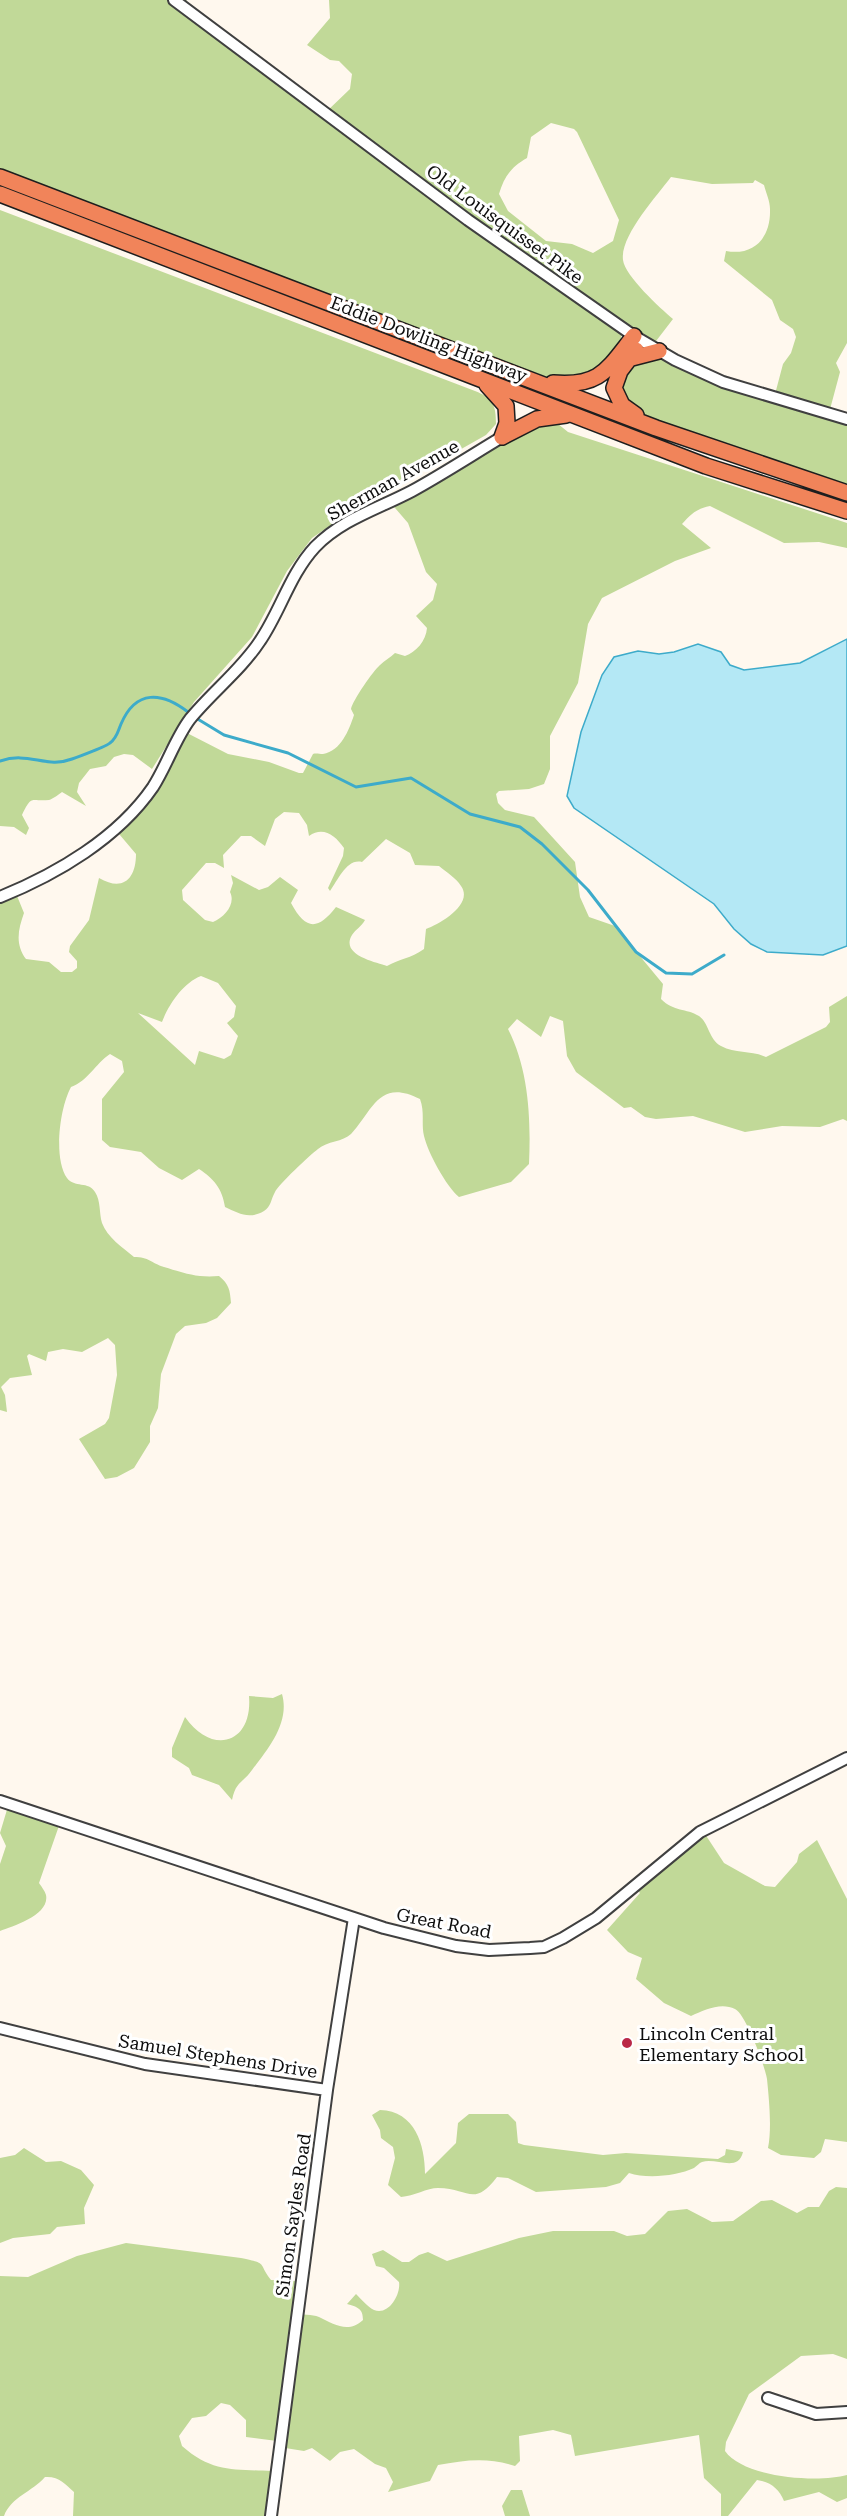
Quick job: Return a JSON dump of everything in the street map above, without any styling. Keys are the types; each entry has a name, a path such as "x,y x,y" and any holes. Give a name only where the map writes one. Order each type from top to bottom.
{"highway":[{"name":"Eddie Dowling Highway","path":"0,177 656,428 847,493"},
{"name":"Eddie Dowling Highway","path":"0,194 706,466 847,511"},
{"path":"639,338 616,380 616,397 622,405 656,428"},
{"path":"532,381 573,385 592,381 639,338"},
{"path":"628,359 659,351"},
{"path":"483,381 506,406 507,423 502,437"},
{"path":"502,437 537,418 571,414"}],"street":[{"name":"Old Louisquisset Pike","path":"174,0 185,4 468,220 659,351 723,382 847,419"},
{"name":"Sherman Avenue","path":"0,897 63,866 117,827 137,806 152,787 187,723 260,641 301,566 317,545 349,520 411,492 502,437"},
{"name":"Great Road","path":"0,1800 354,1918 456,1946 489,1950 544,1947 596,1918 699,1832 847,1758"},
{"name":"Simon Sayles Road","path":"271,2516 327,2090 354,1918"},
{"name":"Samuel Stephens Drive","path":"0,2028 145,2064 327,2090"},
{"path":"768,2398 816,2414 847,2412"}],"green space":[{"path":"0,0 187,0 186,3 325,113 350,89 352,74 339,61 330,60 307,45 330,18 329,0 847,0 847,343 836,363 840,372 829,413 847,419 847,493 631,411 615,384 648,344 621,329 621,341 617,350 602,366 571,378 544,379 528,375 0,177","holes":["551,123 574,129 577,132 619,220 613,241 593,253 572,244 546,241 508,211 499,194 509,173 527,158 531,137","671,177 712,184 753,183 755,180 764,185 770,209 770,220 764,237 752,248 744,251 726,251 724,261 772,300 780,320 793,329 796,337 791,353 783,364 774,398 660,351 653,345 673,319 644,291 625,267 624,250 640,217"]},
{"path":"0,210 475,391 490,400 496,417 496,424 486,435 350,512 312,538 287,571 252,637 194,702 152,769 133,755 124,754 114,757 106,766 90,769 79,783 77,792 86,806 62,792 49,800 32,800 22,815 29,828 26,835 14,827 0,826"},
{"path":"547,415 568,432 847,523 847,548 819,542 784,543 710,506 694,512 682,524 711,548 675,561 602,598 588,624 578,683 550,736 550,769 544,784 529,789 499,791 496,794 498,803 505,810 534,817 575,862 580,897 589,917 615,926 663,984 661,999 675,1008 699,1016 714,1040 721,1046 766,1057 826,1027 830,1022 829,1007 847,996 847,1121 843,1119 820,1127 782,1126 745,1132 693,1116 656,1119 645,1117 631,1107 624,1108 576,1072 567,1056 563,1021 550,1016 541,1037 517,1019 508,1029 520,1061 527,1095 530,1130 529,1164 511,1182 459,1197 443,1177 429,1151 424,1136 420,1099 406,1093 395,1092 378,1100 348,1137 322,1146 308,1157 277,1188 266,1209 259,1214 248,1215 225,1207 222,1194 216,1185 199,1169 182,1180 159,1168 141,1152 110,1147 102,1140 102,1099 124,1072 122,1061 110,1054 82,1081 71,1087 67,1096 61,1119 59,1146 60,1158 67,1178 95,1192 104,1228 134,1257 191,1274 219,1276 228,1288 231,1303 217,1318 206,1323 185,1326 176,1334 161,1374 158,1408 150,1426 150,1442 134,1468 117,1477 105,1479 79,1439 105,1424 109,1418 117,1375 115,1345 108,1338 82,1352 63,1349 48,1352 46,1361 29,1354 27,1356 32,1375 10,1378 1,1387 5,1395 7,1412 0,1410 0,899 15,891 24,913 20,925 19,942 26,959 49,962 61,972 72,972 77,968 77,961 69,952 70,946 89,920 99,878 115,884 121,883 131,876 134,870 136,854 114,828 132,808 187,733 228,754 269,762 299,773 303,773 313,754 323,754 335,749 350,727 354,715 351,709 359,693 373,673 395,653 405,656 417,649 422,642 427,628 416,616 433,600 437,584 426,572 408,523 389,501 489,438","holes":["284,812 299,813 307,825 309,836 319,832 328,833 344,848 343,856 328,888 330,891 347,867 352,863 362,862 386,839 410,853 415,865 439,866 448,873 461,886 464,893 463,900 447,918 426,929 424,949 387,966 367,960 351,948 352,935 365,920 336,907 330,915 318,923 307,923 291,903 298,890 280,877 268,887 259,890 231,875 232,901 222,917 213,922 205,920 183,900 182,890 206,863 215,863 224,868 223,855 241,836 251,836 265,846 275,819","201,976 218,983 236,1006 234,1017 227,1023 238,1036 231,1055 224,1059 199,1051 195,1065 138,1013 162,1022 177,995 194,979"]},
{"path":"282,1694 284,1704 281,1725 271,1744 237,1786 232,1800 219,1785 192,1775 189,1768 172,1757 172,1748 185,1717 207,1737 218,1740 229,1739 238,1734 244,1725 249,1712 249,1696 273,1698"},
{"path":"9,1803 61,1820 39,1883 46,1895 46,1902 37,1914 0,1931 0,1864 6,1846 0,1833"},
{"path":"703,1831 724,1863 765,1886 775,1887 797,1862 799,1854 817,1840 847,1899 847,2142 825,2139 821,2152 814,2158 781,2155 768,2148 770,2123 767,2079 754,2041 739,2013 735,2009 724,2006 707,2009 691,2016 664,2003 636,1979 642,1958 628,1952 607,1930 640,1893 633,1885 685,1836"},
{"path":"380,2110 402,2116 410,2123 420,2141 425,2174 456,2143 458,2123 469,2114 508,2114 516,2122 518,2143 524,2145 603,2155 626,2153 718,2159 725,2155 726,2149 743,2152 736,2162 702,2162 687,2171 662,2176 629,2173 620,2183 606,2187 536,2192 508,2178 497,2177 482,2192 476,2194 438,2188 401,2197 388,2185 395,2158 393,2147 381,2138 380,2130 372,2115"},
{"path":"24,2148 46,2162 61,2161 81,2170 94,2185 84,2208 85,2224 57,2227 50,2234 13,2238 0,2243 0,2158 15,2155"},
{"path":"836,2187 847,2188 847,2359 833,2354 801,2356 749,2394 726,2442 725,2451 735,2460 764,2473 801,2478 847,2475 847,2498 837,2502 819,2492 784,2501 774,2487 757,2480 728,2516 721,2516 721,2494 704,2478 699,2435 575,2456 571,2435 553,2430 519,2436 520,2461 515,2466 495,2461 476,2460 438,2465 430,2481 388,2492 393,2482 386,2468 375,2464 354,2449 340,2452 330,2461 312,2448 304,2451 279,2447 277,2441 246,2437 246,2420 230,2405 221,2403 206,2416 192,2418 179,2436 182,2446 204,2461 224,2468 272,2471 269,2516 73,2516 74,2492 58,2479 45,2477 17,2499 7,2509 4,2516 0,2516 0,2276 28,2277 77,2256 126,2243 241,2258 261,2264 271,2280 297,2281 295,2314 316,2316 346,2327 363,2320 359,2309 347,2304 356,2294 372,2309 379,2311 389,2307 396,2298 399,2282 384,2268 376,2266 372,2254 383,2250 402,2262 409,2262 428,2252 447,2261 519,2238 553,2231 614,2231 627,2236 645,2234 668,2211 687,2209 712,2222 733,2221 761,2201 772,2200 797,2213 808,2207 819,2207 829,2191"},
{"path":"511,2490 522,2490 530,2516 505,2516 502,2506"}],"water":[{"path":"847,639 847,946 823,955 767,952 751,944 734,929 714,904 574,808 567,796 581,732 602,675 614,657 638,651 659,654 674,652 698,644 721,652 730,665 744,670 800,663"}],"waterway":[{"path":"0,761 20,758 63,762 98,749 114,739 127,713 134,705 150,697 169,701 188,712"},
{"path":"196,718 224,735 288,753 356,787 411,778 470,814 520,827 542,844 588,890 636,952 666,973 692,974 724,955"}],"place":[{"name":"Lincoln Central Elementary School","path":"627,2043"}]}
